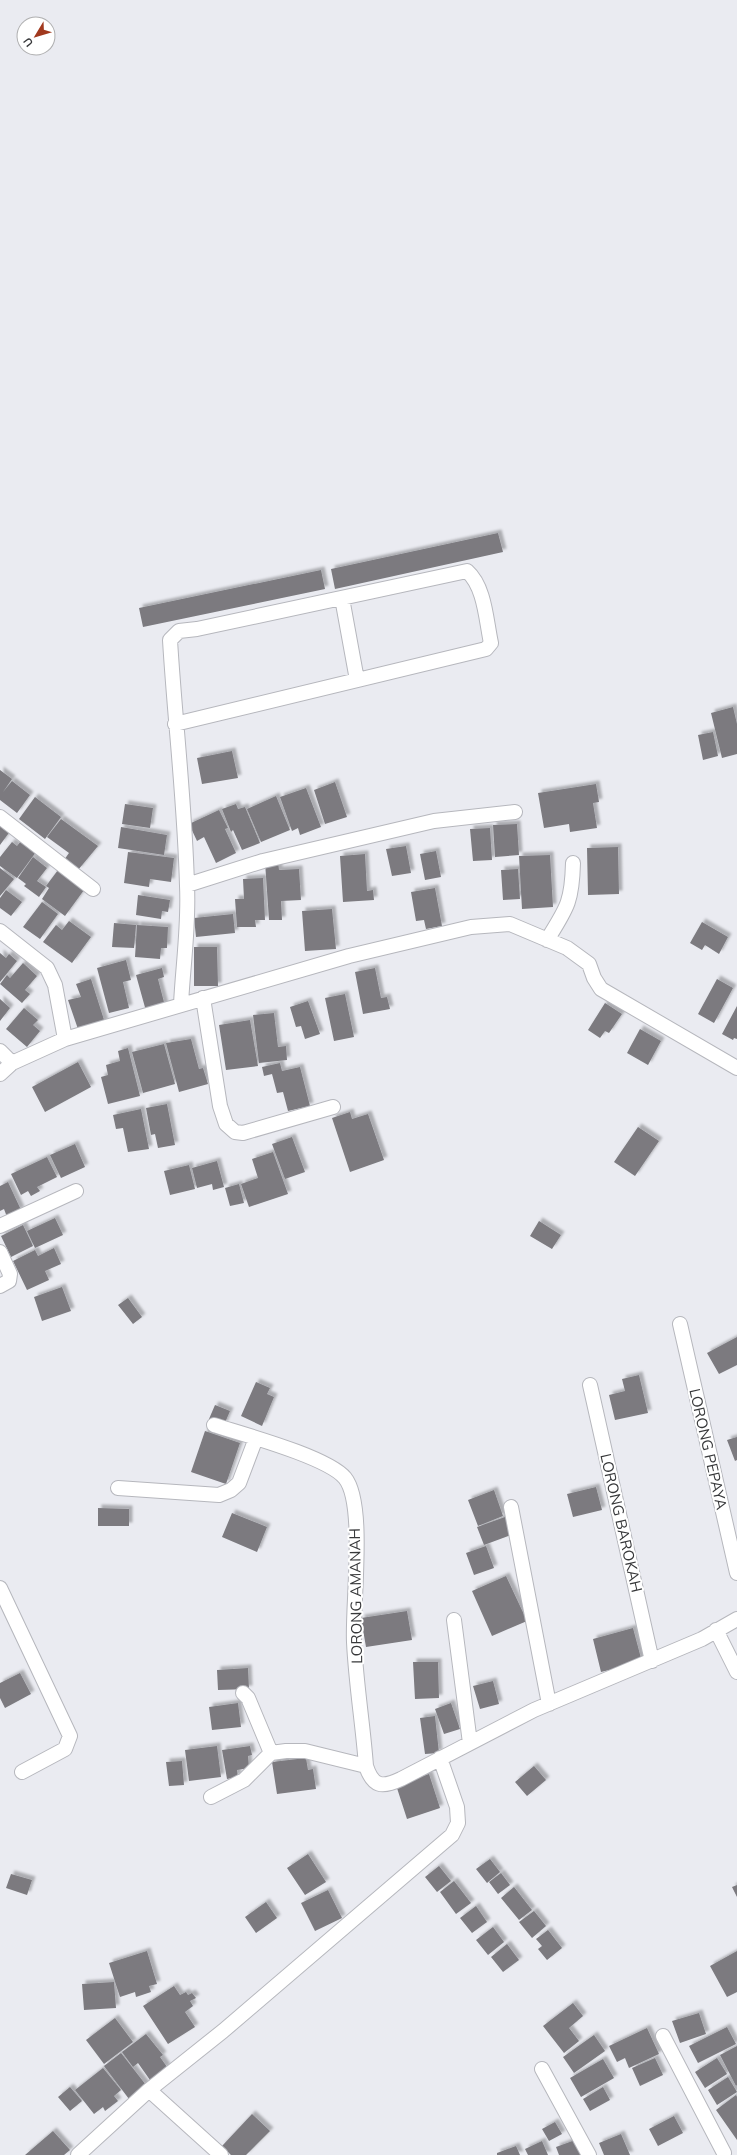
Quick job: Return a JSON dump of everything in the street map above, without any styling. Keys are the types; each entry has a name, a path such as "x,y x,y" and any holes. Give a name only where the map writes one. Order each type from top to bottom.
{"street":[{"path":"175,724 486,649 491,643 479,587 467,571 197,629 179,631 170,640 175,724 187,886 187,915 181,1004"},
{"path":"342,598 357,680"},
{"path":"187,886 263,861 434,821 514,812"},
{"path":"0,817 93,889"},
{"path":"547,940 568,906 573,888 573,863"},
{"path":"0,1074 12,1063 65,1039 181,1004 349,956 471,927 510,924 567,948 583,958 590,964 594,978 601,989 737,1068"},
{"path":"0,931 47,968 55,985 65,1039"},
{"path":"203,998 220,1106 226,1124 235,1132 243,1133 333,1107"},
{"path":"0,1051 12,1063"},
{"path":"0,1226 76,1191"},
{"path":"0,1252 10,1274 9,1281 0,1286"},
{"name":"LORONG PEPAYA","path":"680,1324 737,1573"},
{"name":"LORONG BAROKAH","path":"590,1385 652,1661"},
{"name":"LORONG AMANAH","path":"214,1425 256,1438 326,1465 340,1473 350,1488 354,1499 356,1528 354,1642 366,1766 370,1778 380,1784 390,1784 440,1758"},
{"path":"118,1488 219,1495 231,1490 239,1483 256,1438"},
{"path":"511,1507 549,1704"},
{"path":"0,1588 70,1736 65,1749 22,1772"},
{"path":"78,2155 149,2090 222,2031 452,1835 458,1823 457,1807 440,1758 549,1704 702,1639 737,1619"},
{"path":"454,1620 470,1743"},
{"path":"716,1630 737,1672"},
{"path":"243,1693 248,1698 270,1753"},
{"path":"210,1797 244,1780 270,1753 305,1751 366,1766"},
{"path":"663,2036 726,2153"},
{"path":"542,2069 589,2155"},
{"path":"149,2090 221,2155"}],"building":[{"path":"498,533 503,552 335,589 331,569"},
{"path":"321,570 325,589 143,627 139,608"},
{"path":"733,707 737,724 737,754 722,758 711,713"},
{"path":"713,732 718,756 703,760 698,735"},
{"path":"232,751 238,778 202,784 197,758"},
{"path":"0,770 12,779 3,792 12,781 30,795 17,813 0,800"},
{"path":"335,782 347,817 325,824 314,790"},
{"path":"596,784 599,802 593,803 597,828 570,832 569,824 544,828 538,793"},
{"path":"306,788 321,827 300,835 298,828 292,831 280,797"},
{"path":"276,796 290,830 261,842 247,809"},
{"path":"35,797 61,817 45,839 19,819"},
{"path":"125,804 153,808 150,828 122,824"},
{"path":"236,804 238,809 245,807 260,843 242,850 233,830 231,832 222,809"},
{"path":"219,810 228,828 225,829 236,853 216,863 204,837 197,841 189,824"},
{"path":"61,819 98,846 78,870 64,860 69,853 47,837"},
{"path":"0,821 11,830 0,845"},
{"path":"517,824 519,855 495,857 493,825"},
{"path":"121,827 167,835 164,855 118,848"},
{"path":"490,828 492,860 473,861 470,829"},
{"path":"21,841 36,852 17,878 0,866 0,857 12,842 17,846"},
{"path":"406,846 411,873 392,876 386,849"},
{"path":"618,847 619,894 588,895 587,848"},
{"path":"436,851 441,877 425,880 420,854"},
{"path":"128,852 174,858 171,882 150,879 149,887 124,883"},
{"path":"365,854 367,891 373,890 374,900 343,902 340,856"},
{"path":"550,855 553,907 522,909 519,856"},
{"path":"33,857 47,868 37,881 46,887 39,897 24,886 26,884 18,878"},
{"path":"278,861 279,870 299,869 301,900 281,901 282,920 269,920 265,862"},
{"path":"0,868 14,879 0,896"},
{"path":"518,869 520,899 503,900 501,870"},
{"path":"58,870 84,890 65,916 42,899 49,888 46,886"},
{"path":"263,878 265,920 255,920 256,927 237,927 235,899 244,899 243,879"},
{"path":"435,888 442,926 426,929 424,920 416,921 411,892"},
{"path":"6,890 22,902 11,916 0,908 0,898"},
{"path":"138,895 170,900 168,912 162,911 161,919 136,915"},
{"path":"42,902 58,914 40,939 23,927"},
{"path":"332,909 336,949 305,951 302,911"},
{"path":"233,914 235,933 196,937 194,918"},
{"path":"69,921 91,937 72,963 43,942 56,925 62,930"},
{"path":"702,922 728,937 719,954 705,945 702,950 690,943"},
{"path":"114,923 136,925 134,948 112,947"},
{"path":"137,925 168,927 167,948 161,948 160,959 135,957"},
{"path":"194,947 217,947 218,986 194,986"},
{"path":"0,953 6,958 9,954 17,961 0,982"},
{"path":"126,960 131,980 123,982 129,1008 109,1013 97,968"},
{"path":"23,963 37,976 25,990 30,994 22,1003 0,984 7,975 10,978"},
{"path":"162,968 164,977 158,979 165,1006 146,1011 136,975"},
{"path":"375,968 381,998 387,997 390,1009 363,1014 355,972"},
{"path":"91,979 105,1023 79,1032 68,1000 81,997 76,984"},
{"path":"717,979 733,988 714,1023 698,1014"},
{"path":"345,994 354,1037 334,1041 325,998"},
{"path":"0,999 10,1008 0,1021"},
{"path":"308,1001 320,1034 305,1039 301,1026 296,1027 290,1007"},
{"path":"605,1003 622,1014 609,1033 605,1031 600,1038 588,1030"},
{"path":"737,1006 737,1039 734,1038 733,1040 722,1034"},
{"path":"24,1008 38,1020 33,1025 40,1031 27,1047 6,1029"},
{"path":"274,1013 278,1047 286,1046 287,1060 259,1063 253,1015"},
{"path":"250,1020 258,1066 226,1070 219,1025"},
{"path":"640,1029 661,1041 648,1065 627,1053"},
{"path":"191,1039 199,1069 203,1068 208,1084 179,1092 166,1043"},
{"path":"164,1044 175,1084 143,1093 132,1052"},
{"path":"128,1048 140,1096 108,1104 101,1077 108,1075 106,1065 120,1061 118,1051"},
{"path":"78,1062 91,1087 45,1112 32,1087"},
{"path":"280,1063 282,1071 300,1067 310,1106 288,1111 283,1092 277,1093 272,1074 264,1076 262,1067"},
{"path":"167,1104 175,1145 158,1148 155,1134 151,1135 146,1108"},
{"path":"141,1109 149,1149 128,1152 123,1128 116,1129 113,1115"},
{"path":"350,1112 352,1119 368,1114 384,1160 350,1172 332,1118"},
{"path":"638,1127 659,1141 635,1176 614,1162"},
{"path":"292,1137 305,1172 285,1179 272,1144"},
{"path":"75,1144 85,1167 61,1178 50,1155"},
{"path":"273,1152 288,1194 249,1207 241,1184 258,1178 252,1159"},
{"path":"47,1157 57,1177 37,1187 40,1191 31,1196 28,1191 21,1195 11,1174"},
{"path":"217,1161 224,1187 213,1190 212,1184 197,1188 192,1168"},
{"path":"189,1165 195,1189 170,1195 164,1171"},
{"path":"8,1182 21,1210 7,1217 4,1209 0,1211 0,1186"},
{"path":"239,1184 244,1203 230,1206 225,1188"},
{"path":"55,1218 63,1235 35,1248 27,1231"},
{"path":"539,1221 561,1235 552,1249 530,1236"},
{"path":"23,1225 33,1246 11,1257 1,1236"},
{"path":"54,1248 61,1264 45,1271 49,1280 27,1290 13,1261 35,1250 38,1256"},
{"path":"62,1287 71,1311 42,1321 34,1297"},
{"path":"128,1298 142,1317 133,1324 118,1305"},
{"path":"737,1337 737,1365 719,1374 707,1353"},
{"path":"639,1375 648,1413 615,1420 609,1395 625,1391 622,1379"},
{"path":"256,1382 270,1388 267,1394 274,1397 262,1426 241,1416"},
{"path":"215,1405 230,1411 224,1425 209,1419"},
{"path":"205,1431 240,1443 226,1484 191,1472"},
{"path":"737,1437 737,1460 735,1461 727,1440"},
{"path":"596,1487 602,1510 573,1517 567,1494"},
{"path":"494,1490 503,1516 478,1526 468,1500"},
{"path":"98,1508 129,1509 129,1526 98,1526"},
{"path":"232,1513 267,1527 257,1552 222,1537"},
{"path":"505,1517 511,1535 484,1545 477,1527"},
{"path":"486,1546 494,1568 474,1575 466,1553"},
{"path":"506,1576 527,1621 492,1636 472,1591"},
{"path":"407,1611 412,1640 366,1647 361,1618"},
{"path":"633,1628 642,1662 601,1672 593,1639"},
{"path":"413,1662 438,1662 439,1698 415,1699"},
{"path":"248,1668 249,1689 218,1690 217,1670"},
{"path":"20,1673 31,1694 5,1708 0,1698 0,1683"},
{"path":"493,1681 499,1704 480,1709 473,1686"},
{"path":"238,1703 241,1727 212,1730 209,1707"},
{"path":"451,1703 460,1729 444,1734 435,1709"},
{"path":"435,1716 439,1753 425,1754 420,1718"},
{"path":"217,1746 221,1777 189,1781 185,1750"},
{"path":"250,1746 252,1755 248,1756 249,1768 237,1770 238,1777 227,1779 222,1750"},
{"path":"306,1758 308,1770 313,1769 316,1789 277,1794 272,1762"},
{"path":"182,1761 184,1785 169,1786 166,1762"},
{"path":"534,1766 546,1780 527,1796 515,1782"},
{"path":"429,1774 440,1808 407,1819 396,1785"},
{"path":"308,1854 326,1882 305,1895 287,1868"},
{"path":"490,1859 500,1872 487,1883 476,1869"},
{"path":"439,1866 451,1881 437,1892 425,1877"},
{"path":"501,1873 510,1885 498,1894 489,1882"},
{"path":"11,1874 32,1880 27,1895 6,1888"},
{"path":"454,1881 471,1903 456,1914 440,1892"},
{"path":"737,1885 737,1897 732,1887"},
{"path":"514,1887 532,1910 519,1920 501,1898"},
{"path":"328,1890 342,1918 315,1931 301,1903"},
{"path":"266,1902 277,1918 256,1933 245,1917"},
{"path":"476,1906 487,1922 472,1933 460,1918"},
{"path":"534,1911 546,1926 532,1938 519,1922"},
{"path":"493,1927 504,1942 488,1955 476,1940"},
{"path":"548,1930 562,1948 547,1960 538,1949 542,1946 536,1939"},
{"path":"507,1944 519,1960 503,1972 491,1957"},
{"path":"147,1951 157,1984 149,1986 151,1992 136,1997 135,1992 120,1997 109,1963"},
{"path":"737,1951 737,1992 727,1997 710,1966"},
{"path":"114,1982 116,2008 84,2010 82,1984"},
{"path":"174,1986 180,1995 186,1992 188,1995 192,1993 196,1998 190,2001 193,2006 185,2012 195,2027 168,2044 143,2006"},
{"path":"573,2003 583,2016 569,2028 579,2041 564,2053 543,2026"},
{"path":"699,2013 706,2034 680,2043 672,2021"},
{"path":"115,2018 133,2042 104,2064 86,2040"},
{"path":"727,2027 736,2044 698,2063 689,2046"},
{"path":"647,2028 659,2054 629,2068 625,2058 617,2062 609,2046"},
{"path":"146,2034 163,2055 160,2057 167,2067 150,2080 138,2063 133,2067 122,2052"},
{"path":"594,2035 605,2051 574,2073 563,2057"},
{"path":"737,2046 737,2085 736,2086 720,2055"},
{"path":"121,2053 146,2085 129,2099 104,2066"},
{"path":"655,2058 663,2075 640,2086 632,2068"},
{"path":"717,2058 727,2074 705,2088 695,2072"},
{"path":"603,2059 614,2078 581,2097 570,2078"},
{"path":"103,2068 121,2090 114,2096 118,2101 105,2111 103,2107 94,2114 75,2090"},
{"path":"728,2077 737,2092 717,2105 708,2090"},
{"path":"70,2087 82,2101 70,2111 58,2097"},
{"path":"603,2087 610,2100 590,2111 583,2099"},
{"path":"736,2095 737,2097 737,2140 716,2110"},
{"path":"252,2114 270,2131 246,2155 231,2155 222,2146"},
{"path":"674,2116 683,2133 658,2146 649,2129"},
{"path":"555,2122 562,2134 549,2141 542,2129"},
{"path":"53,2131 70,2150 64,2155 25,2155"},
{"path":"621,2134 630,2155 604,2155 599,2143"},
{"path":"578,2139 583,2155 559,2155 556,2147"},
{"path":"542,2141 548,2155 528,2155 525,2149"},
{"path":"516,2146 520,2155 497,2155 497,2153"}]}
